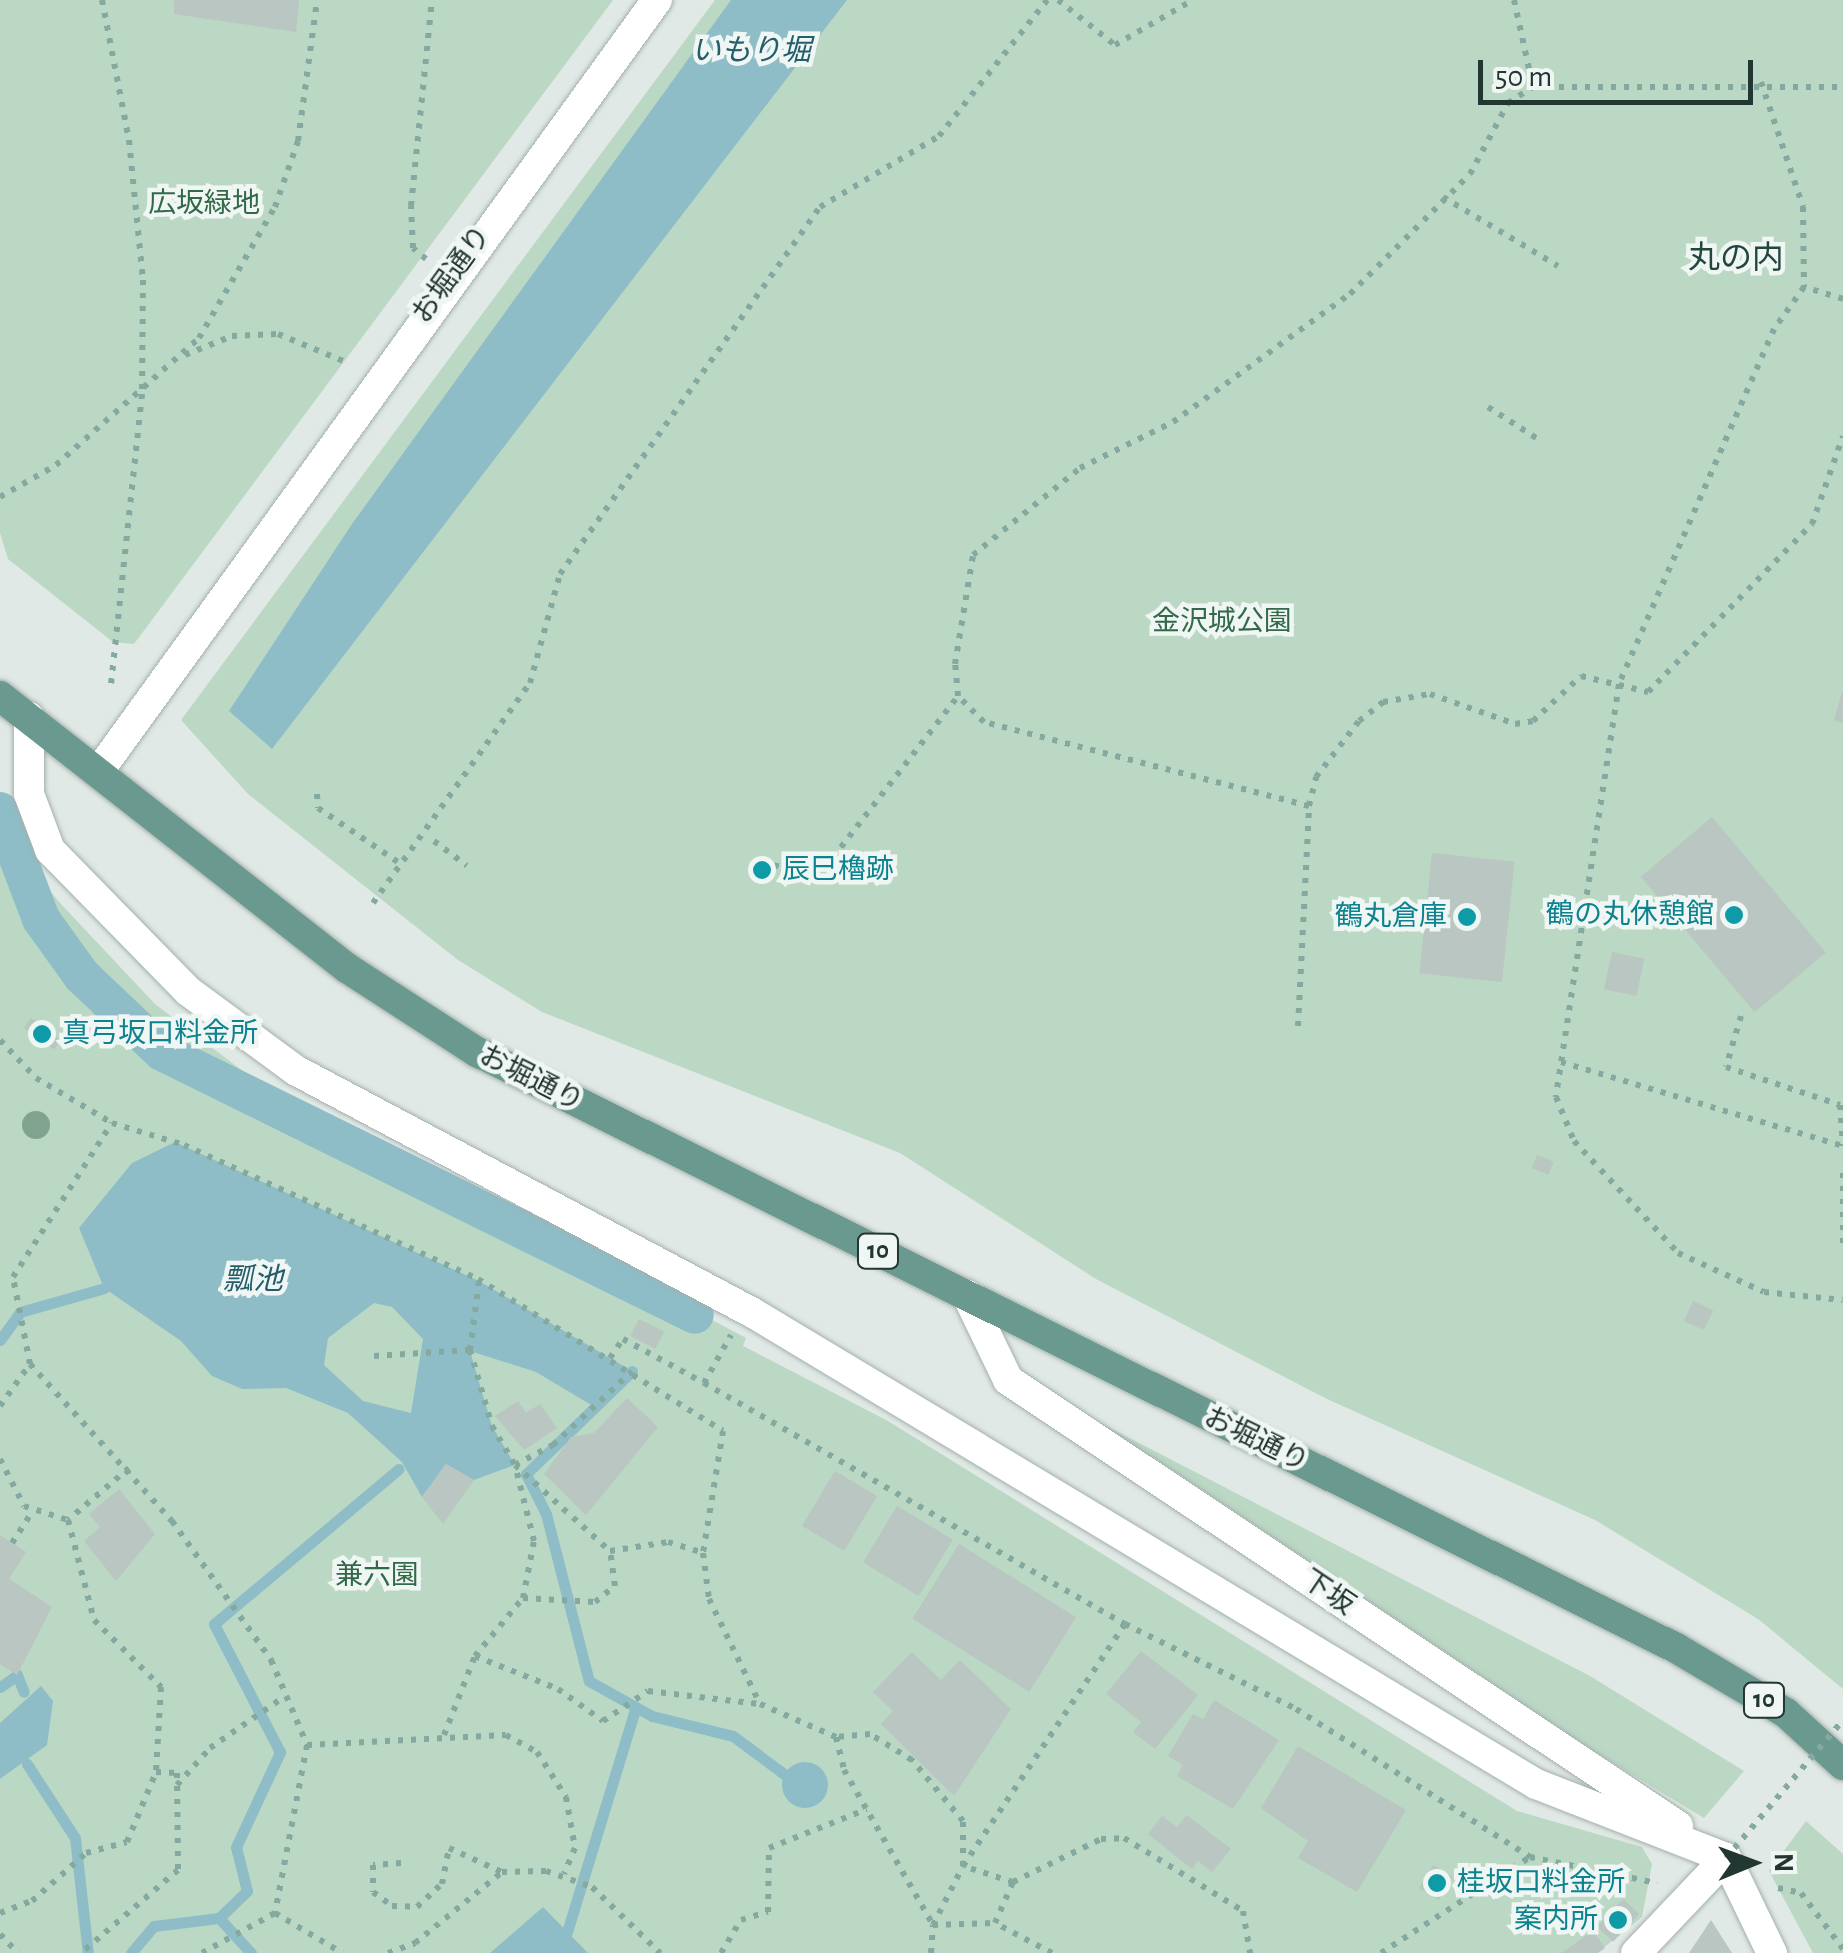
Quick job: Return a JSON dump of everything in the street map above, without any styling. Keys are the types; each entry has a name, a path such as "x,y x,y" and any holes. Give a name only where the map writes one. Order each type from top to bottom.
{"main road":[{"name":"10","path":"0,696 100,772"},
{"name":"お堀通り","path":"100,772 348,968 477,1052 1676,1648 1786,1713 1843,1765"}],"street":[{"name":"お堀通り","path":"100,772 657,0"},
{"path":"28,717 34,823 50,850 220,1018 295,1070 753,1314 1536,1784 1726,1858 1772,1953"},
{"name":"下坂","path":"967,1296 1008,1380 1726,1858"},
{"path":"1636,1953 1726,1858"}],"path":[{"path":"102,0 129,140 142,394 111,684"},
{"path":"0,497 142,394 179,358 274,206 298,141 318,0"},
{"path":"426,259 413,248 411,206 432,0"},
{"path":"373,903 530,684 560,574 820,207 939,136 1047,0"},
{"path":"1058,0 1115,45 1193,0"},
{"path":"1514,0 1533,87"},
{"path":"1761,81 1803,207 1804,287 1774,329 1619,684 1561,1062 1561,1123 1678,1253 1764,1292 1843,1300"},
{"path":"774,865 817,878 958,696 966,580 986,538 1080,468 1173,422 1350,294 1442,196 1470,174 1508,103 1533,87 1761,81 1843,87"},
{"path":"1442,196 1558,266"},
{"path":"1804,287 1843,299"},
{"path":"179,358 232,336 278,334 348,363"},
{"path":"1488,407 1541,440"},
{"path":"1298,1026 1309,806 1336,748 1384,702 1430,694 1514,724 1533,721 1581,676 1648,692 1812,524 1843,436"},
{"path":"958,696 984,722 1023,735 1309,806"},
{"path":"317,794 318,808 401,864"},
{"path":"434,841 467,866"},
{"path":"1561,1062 1843,1146 1840,1104 1726,1067 1741,1016"},
{"path":"0,1040 36,1078 112,1124 184,1145 480,1281 724,1431 703,1553 710,1599 760,1704"},
{"path":"112,1124 13,1277 30,1364 129,1468 234,1609 285,1696 307,1745 274,1913 237,1937 202,1953"},
{"path":"1843,1173 1843,1250"},
{"path":"480,1281 470,1350 492,1426 516,1465 610,1552 616,1586 595,1602 523,1598"},
{"path":"704,1382 753,1314"},
{"path":"610,1358 623,1339 704,1382 1125,1624 1296,1709 1530,1857 1602,1865 1650,1885"},
{"path":"374,1356 470,1350"},
{"path":"0,1406 30,1364"},
{"path":"516,1465 568,1433 632,1371"},
{"path":"0,1459 33,1510 68,1520"},
{"path":"444,1735 475,1656 523,1598 534,1542 516,1465"},
{"path":"68,1520 129,1468"},
{"path":"12,1543 33,1510"},
{"path":"0,1913 32,1900 86,1853 127,1842 156,1772 161,1687 94,1620 68,1520"},
{"path":"610,1552 668,1542 703,1553"},
{"path":"931,1953 934,1924 964,1866 1125,1624"},
{"path":"475,1656 558,1689 603,1721 648,1691 760,1704 836,1738 870,1734 912,1760 963,1821 964,1866"},
{"path":"176,1786 285,1696"},
{"path":"1726,1858 1843,1720"},
{"path":"307,1745 444,1735 506,1735 537,1752 566,1797 575,1848 564,1874"},
{"path":"836,1738 867,1810 934,1924"},
{"path":"81,1952 178,1870 176,1774 156,1772"},
{"path":"720,1953 740,1920 768,1912 769,1848 867,1810"},
{"path":"995,1923 1013,1882 1101,1839 1124,1838 1243,1911 1250,1953"},
{"path":"401,1863 374,1865 373,1892 392,1906 417,1907 442,1884 449,1848 502,1872 564,1874 592,1887 660,1953"},
{"path":"1381,1953 1530,1857"},
{"path":"964,1866 1013,1882"},
{"path":"388,1953 415,1943 502,1872"},
{"path":"1767,1886 1801,1893 1843,1949"},
{"path":"274,1913 342,1953"},
{"path":"934,1924 995,1923 1052,1953"},
{"path":"0,1934 18,1953"}],"green space":[{"name":"広坂緑地","path":"0,0 613,0 134,644 113,642 8,559 0,533"},
{"name":"金沢城公園","path":"715,0 1843,0 1843,1689 1758,1619 1595,1520 1327,1399 1096,1279 900,1153 542,1012 458,960 248,794 181,720"},
{"name":"兼六園","path":"0,793 18,852 60,903 155,1004 244,1072 746,1338 743,1346 888,1421 1517,1811 1642,1847 1652,1864 1642,1917 1597,1953 0,1953"},
{"path":"1081,1413 1590,1676 1744,1771 1704,1818 1504,1697"},
{"path":"1806,1821 1843,1854 1843,1953 1813,1953 1769,1871"}],"water":[{"name":"いもり堀","path":"731,0 847,0 272,749 229,711 352,524"},
{"name":"瓢池","path":"175,1142 479,1281 632,1371 598,1409 536,1372 470,1351 492,1426 515,1465 474,1480 446,1464 422,1497 402,1462 348,1413 286,1388 242,1389 212,1376 181,1341 104,1288 79,1228 132,1163","holes":["374,1303 392,1307 423,1339 411,1413 363,1401 324,1365 328,1338"]},
{"path":"41,1686 53,1701 47,1745 0,1779 0,1723"},
{"path":"805,1762 821,1769 828,1785 821,1801 805,1808 789,1801 782,1785 789,1769"},
{"path":"543,1907 588,1953 490,1953"}],"building":[{"path":"174,0 299,0 296,32 174,14"},
{"path":"1843,692 1843,723 1834,720"},
{"name":"鶴の丸休憩館","path":"1712,817 1826,953 1755,1012 1641,877"},
{"name":"鶴丸倉庫","path":"1432,853 1515,862 1502,982 1419,973"},
{"path":"1612,952 1644,959 1636,996 1604,989"},
{"name":"真弓坂口料金所","path":"31,1018 61,1040 54,1049 24,1028"},
{"path":"1537,1155 1554,1162 1548,1175 1532,1168"},
{"path":"1693,1301 1713,1310 1704,1330 1684,1321"},
{"path":"639,1319 664,1332 655,1349 630,1336"},
{"path":"627,1398 658,1427 586,1515 544,1474 571,1437 594,1433"},
{"path":"518,1401 526,1413 540,1404 557,1428 524,1450 495,1416"},
{"path":"446,1464 474,1480 443,1524 422,1497"},
{"path":"835,1471 877,1496 844,1551 802,1526"},
{"path":"119,1489 155,1534 116,1581 84,1541 100,1527 89,1514"},
{"path":"897,1506 953,1539 919,1596 863,1563"},
{"path":"0,1535 26,1552 9,1579 52,1607 17,1675 0,1664"},
{"path":"959,1544 1076,1617 1029,1692 912,1619"},
{"path":"1141,1651 1198,1695 1155,1749 1133,1732 1141,1722 1106,1694"},
{"path":"912,1652 941,1680 960,1660 1011,1709 954,1796 881,1724 893,1711 873,1692"},
{"path":"1214,1700 1279,1740 1233,1809 1177,1776 1183,1765 1168,1756 1193,1714 1203,1719"},
{"path":"1298,1746 1406,1810 1357,1892 1298,1858 1308,1841 1261,1808"},
{"path":"1187,1815 1231,1849 1212,1872 1198,1861 1192,1869 1148,1834 1162,1816 1177,1827"},
{"name":"桂坂口料金所","path":"1433,1865 1453,1877 1439,1900 1419,1888"},
{"name":"案内所","path":"1623,1899 1639,1914 1613,1942 1597,1927"},
{"path":"1711,1920 1732,1953 1689,1953"},
{"path":"1593,1931 1605,1948 1598,1953 1561,1953"}],"waterway":[{"path":"0,811 41,919 82,976 162,1052 695,1315"},
{"path":"0,1340 20,1312 104,1288"},
{"path":"632,1371 526,1474 546,1514 589,1681 652,1716 733,1736 792,1780"},
{"path":"251,1953 219,1918 247,1891 236,1847 280,1752 214,1624 399,1469"},
{"path":"0,1687 17,1675 24,1692"},
{"path":"567,1932 635,1709"},
{"path":"27,1764 75,1838 88,1953"},
{"path":"131,1953 154,1926 219,1918"}],"place":[{"name":"辰巳櫓跡","path":"762,870"},
{"name":"鶴の丸休憩館","path":"1734,915"},
{"name":"鶴丸倉庫","path":"1467,917"},
{"name":"真弓坂口料金所","path":"42,1034"},
{"name":"桂坂口料金所","path":"1437,1883"},
{"name":"案内所","path":"1618,1920"}],"district":[{"name":"丸の内","path":"1736,258"}]}
